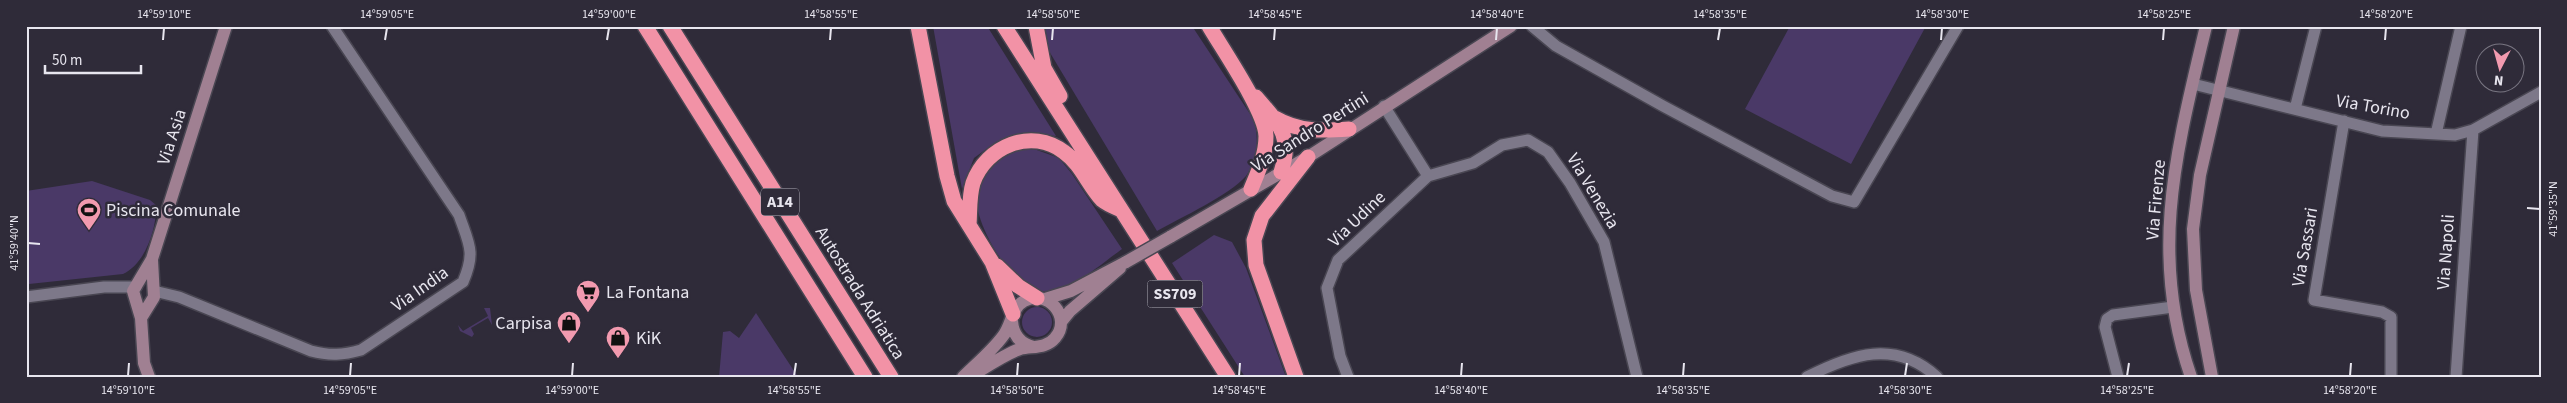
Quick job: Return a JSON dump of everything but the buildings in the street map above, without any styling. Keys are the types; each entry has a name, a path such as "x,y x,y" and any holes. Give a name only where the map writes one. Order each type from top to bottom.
{"highway":[{"name":"A14","path":"645,26 865,377"},
{"name":"Autostrada Adriatica","path":"670,26 891,377"},
{"path":"918,26 946,176 954,200 992,262 1013,317"},
{"name":"SS709","path":"1004,26 1228,377"},
{"path":"1036,26 1044,68 1081,130 1090,160"},
{"path":"1209,26 1244,84 1263,124 1266,135 1264,152 1251,189"},
{"path":"1244,84 1275,118 1286,142 1287,154 1282,172"},
{"path":"1275,118 1300,129 1318,131 1349,129"},
{"path":"969,225 971,193 978,171 1003,146 1015,142 1036,140 1063,150 1075,161 1103,201 1122,210"},
{"path":"1296,377 1256,265 1254,240 1262,216 1308,157"},
{"path":"992,262 1018,286 1041,298"}],"street":[{"name":"Via Asia","path":"135,292 152,259 226,26"},
{"name":"Via India","path":"154,295 179,297 311,351 329,356 344,355 362,350 463,282 470,266 472,250 459,215 332,26"},
{"name":"Via Sandro Pertini","path":"963,377 1004,336 1023,302 1071,291 1126,262 1308,157 1384,106 1511,26"},
{"path":"1532,26 1556,46 1663,106 1832,196 1854,202 1958,26"},
{"name":"Via Firenze","path":"2191,377 2182,350 2170,292 2168,232 2173,174 2206,26"},
{"path":"2212,377 2196,290 2193,229 2200,175 2234,26"},
{"path":"2296,109 2316,26"},
{"path":"2436,134 2461,26"},
{"name":"Via Torino","path":"2192,84 2220,89 2382,131 2455,135 2473,130 2541,92"},
{"path":"1384,106 1428,176"},
{"name":"Via Sassari","path":"2344,121 2314,300 2382,312 2391,317 2391,377"},
{"name":"Via Napoli","path":"2456,377 2473,130"},
{"name":"Via Venezia","path":"1428,176 1473,163 1502,145 1528,140 1548,152 1570,183 1604,242 1637,377"},
{"name":"Via Udine","path":"1348,377 1340,356 1327,288 1338,260 1428,176"},
{"name":"Via Asia","path":"152,259 154,295"},
{"name":"Via Sandro Pertini","path":"970,377 1019,350 1050,343 1056,338 1061,322 1070,311 1126,262"},
{"path":"26,296 104,288 135,292 146,284 154,295"},
{"path":"135,292 143,305 154,295"},
{"path":"135,292 141,318 144,363 149,377"},
{"path":"141,318 154,295"},
{"path":"1041,298 1057,309 1061,322"},
{"path":"2118,377 2106,327 2107,319 2113,315 2173,308"},
{"path":"1013,317 1016,336 1028,345 1036,347"},
{"path":"1807,377 1833,364 1870,353 1896,354 1910,358 1923,365 1937,377"}],"shaded area":[{"path":"933,26 987,26 1056,136 1024,133 996,142 974,158 962,189"},
{"path":"1045,26 1192,26 1254,120 1257,135 1255,156 1246,176 1229,191 1157,231 1049,51"},
{"path":"1790,26 1926,26 1851,164 1745,109"},
{"path":"1034,149 1059,158 1072,174 1122,249 1078,280 1050,291 1037,290 1024,283 1011,272 990,242 978,210 976,197 982,176 999,159 1014,151"},
{"name":"Piscina Comunale","path":"92,181 150,200 156,205 152,235 143,254 131,269 123,274 29,284 26,281 26,191"},
{"path":"1214,235 1232,242 1246,268 1286,377 1245,377 1172,263"},
{"path":"1037,307 1048,311 1052,322 1048,333 1037,337 1026,333 1022,322 1026,311"},
{"path":"484,308 490,308 492,325 488,318 471,328 474,334 472,337 460,331 458,325 463,331 488,316"},
{"path":"756,313 798,377 719,377 723,332 730,331 739,338"}],"place":[{"name":"Piscina Comunale","path":"89,231"},
{"name":"La Fontana","path":"588,313"},
{"name":"Carpisa","path":"569,344"},
{"name":"KiK","path":"618,359"}]}
